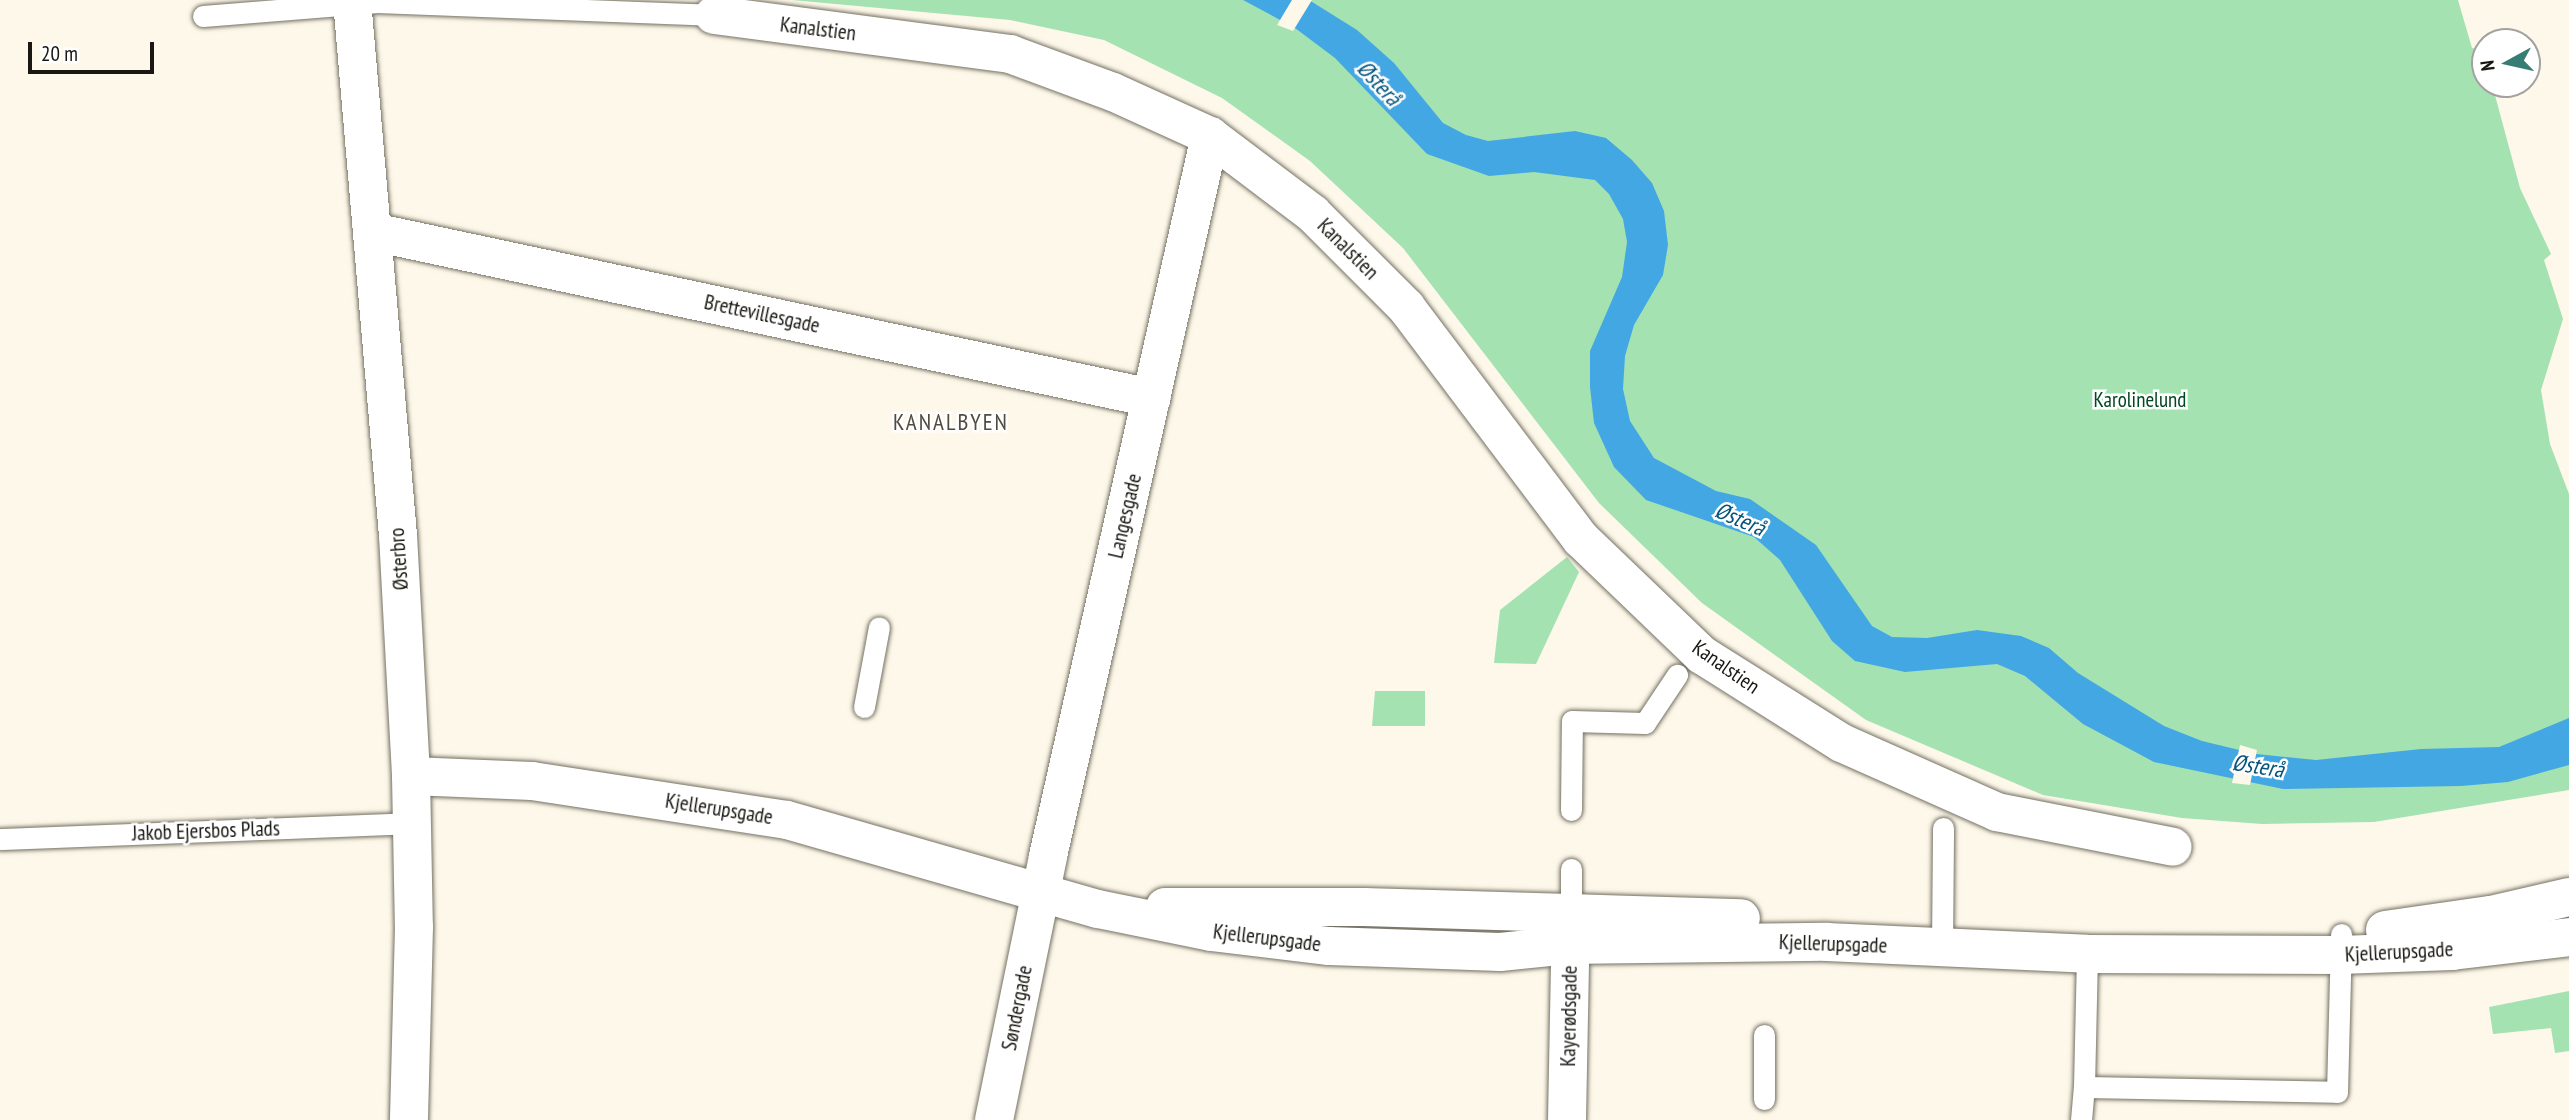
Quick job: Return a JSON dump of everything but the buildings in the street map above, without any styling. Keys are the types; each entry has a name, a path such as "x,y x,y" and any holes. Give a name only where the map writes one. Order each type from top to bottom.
{"street":[{"name":"Østerbro","path":"353,1 373,232 411,776 409,1120"},
{"name":"Kanalstien","path":"714,15 1010,54 1113,92 1210,136 1313,214 1406,307 1581,539 1702,655 1842,743 1997,812 2173,847"},
{"name":"Langesgade","path":"1040,895 1210,136"},
{"name":"Brettevillesgade","path":"373,232 1151,398"},
{"name":"Kjellerupsgade","path":"411,776 532,781 787,820 855,836 1040,895 1098,909 1353,906 1570,929 1827,942 1942,939 2341,945 2452,951 2569,937"},
{"name":"Søndergade","path":"994,1120 1040,895"},
{"name":"Kjellerupsgade","path":"1942,939 2087,954 2341,945 2569,897"},
{"name":"Kayerødsgade","path":"1567,1120 1570,929"}],"lane":[{"name":"Kanalstien","path":"203,16 353,1 714,15"},
{"path":"864,707 879,627"},
{"path":"1571,810 1572,721 1645,723 1677,675"},
{"name":"Jakob Ejersbos Plads","path":"0,839 412,822"},
{"path":"1942,939 1943,828"},
{"path":"1570,929 1571,869"},
{"path":"2084,1087 2337,1092 2341,945"},
{"path":"2081,1120 2087,954"},
{"path":"1764,1035 1764,1099"}],"green space":[{"name":"Karolinelund","path":"792,0 2458,0 2471,45 2471,98 2496,98 2520,188 2551,254 2544,260 2563,319 2541,390 2550,444 2569,494 2569,790 2374,822 2262,824 2182,818 2043,795 1866,720 1702,603 1599,503 1403,248 1310,161 1222,98 1104,40 1010,20"},
{"path":"1567,557 1579,572 1536,664 1494,663 1500,610"},
{"path":"1375,691 1425,691 1425,726 1372,726"},
{"path":"2569,991 2569,1051 2555,1053 2551,1028 2493,1034 2489,1007"}],"water":[{"name":"Østerå","path":"1243,0 1309,0 1357,30 1394,63 1443,123 1466,135 1488,141 1575,131 1606,138 1632,160 1652,183 1664,211 1668,245 1663,275 1634,325 1625,356 1623,389 1630,421 1654,458 1716,491 1750,499 1816,545 1872,626 1892,637 1927,638 1977,630 2021,636 2049,648 2078,673 2164,726 2202,741 2256,754 2316,760 2421,749 2499,747 2569,718 2569,765 2508,782 2461,786 2283,789 2154,762 2083,724 2025,676 1997,664 1905,672 1855,661 1832,641 1780,560 1754,537 1646,500 1614,467 1594,423 1590,387 1590,351 1622,277 1627,242 1623,219 1609,194 1595,180 1534,172 1489,176 1427,154 1335,58 1295,28"}],"pier":[{"path":"1292,0 1312,0 1293,31 1277,25"},
{"path":"2240,745 2257,750 2250,785 2232,783"}],"district":[{"name":"KANALBYEN","path":"951,422"}]}
